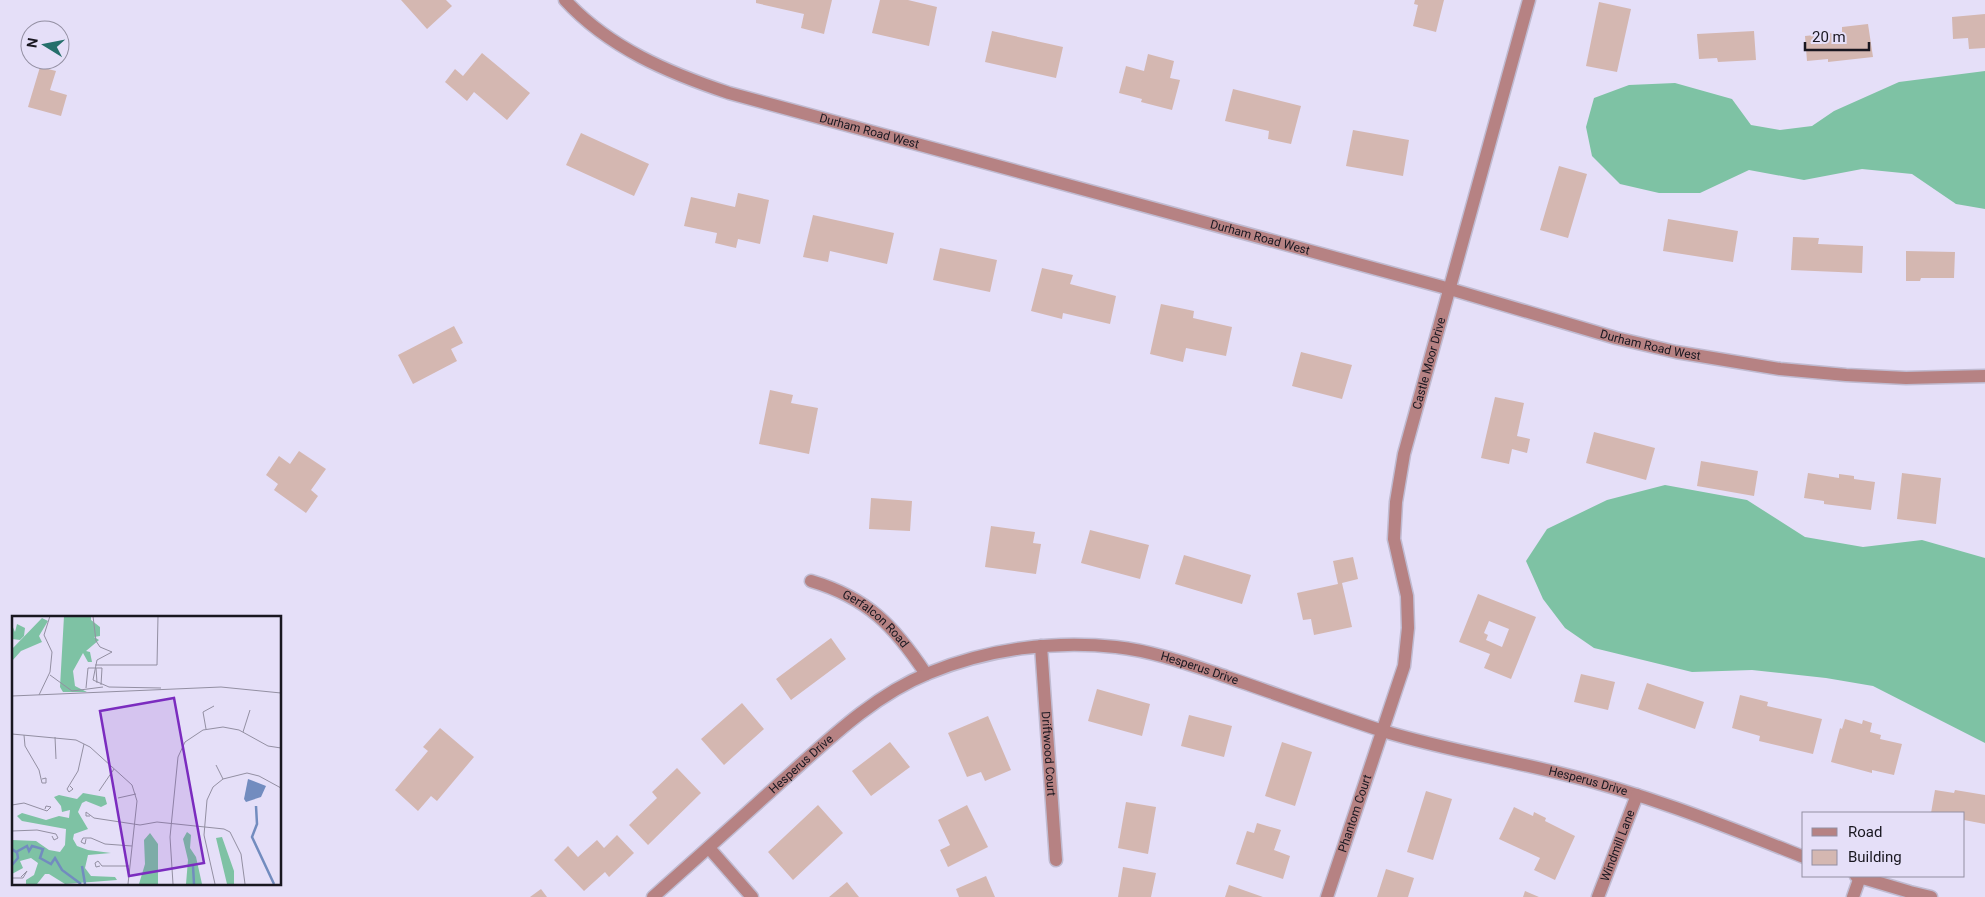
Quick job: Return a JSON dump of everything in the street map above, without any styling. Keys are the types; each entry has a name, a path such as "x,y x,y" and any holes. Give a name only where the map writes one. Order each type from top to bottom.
{"street":[{"name":"Durham Road West","path":"564,0 607,37 645,60 691,80 729,93 1450,289 1616,338 1724,361 1846,375 1906,378 1985,376"},
{"name":"Castle Moor Drive","path":"1382,730 1404,666 1408,628 1407,596 1394,539 1396,502 1404,454 1529,0"},
{"name":"Gerfalcon Road","path":"811,581 845,594 877,614 905,643 926,674"},
{"name":"Hesperus Drive","path":"653,897 835,733 886,696 926,674 966,659 1041,646 1079,644 1119,647 1188,664 1382,730 1436,746 1564,774 1637,795 1802,856"},
{"name":"Driftwood Court","path":"1041,646 1056,860"},
{"name":"Phantom Court","path":"1327,897 1382,730"},
{"name":"Windmill Lane","path":"1598,897 1637,795"},
{"path":"709,848 752,897"},
{"path":"1854,897 1858,877"},
{"path":"1861,877 1931,897"}],"green space":[{"path":"1985,71 1985,209 1956,204 1912,174 1862,169 1804,180 1749,170 1700,193 1659,193 1620,184 1592,156 1586,127 1594,98 1629,85 1675,83 1732,99 1751,125 1780,130 1812,126 1834,111 1899,82"},
{"path":"1665,485 1747,500 1805,537 1863,547 1922,540 1985,558 1985,743 1873,686 1826,678 1752,670 1692,672 1594,648 1565,628 1543,599 1526,561 1547,529 1607,500"}],"building":[{"path":"401,0 446,0 452,6 427,29"},
{"path":"756,0 832,0 824,34 801,28 804,14 756,3"},
{"path":"880,0 908,0 937,7 929,46 872,33"},
{"path":"1415,0 1444,0 1436,32 1413,26 1418,5 1414,4"},
{"path":"1599,2 1631,9 1617,72 1586,66"},
{"path":"1985,14 1985,48 1969,49 1968,38 1953,39 1952,17"},
{"path":"1868,24 1873,57 1828,62 1828,59 1807,61 1805,36 1842,32 1842,27"},
{"path":"992,31 1063,47 1056,78 985,62"},
{"path":"1754,31 1756,60 1718,62 1717,58 1699,59 1697,34"},
{"path":"482,53 530,93 507,120 474,92 467,101 445,82 455,69 463,76"},
{"path":"1148,54 1174,61 1170,78 1180,80 1172,110 1141,102 1142,99 1119,93 1126,66 1144,71"},
{"path":"39,70 56,71 50,90 67,95 61,116 28,107"},
{"path":"1233,89 1301,106 1291,144 1268,139 1269,131 1225,121"},
{"path":"1353,130 1409,140 1403,176 1346,166"},
{"path":"581,133 649,164 634,196 566,165"},
{"path":"1559,166 1587,174 1568,238 1540,230"},
{"path":"738,193 769,200 760,244 738,239 736,248 715,243 717,233 684,226 691,197 735,207"},
{"path":"813,215 894,233 887,264 830,251 828,262 803,257"},
{"path":"1668,219 1738,231 1733,262 1663,251"},
{"path":"1793,237 1819,238 1818,244 1863,246 1862,273 1791,270"},
{"path":"940,248 997,260 990,292 933,280"},
{"path":"1906,251 1955,252 1954,278 1921,278 1920,281 1906,281"},
{"path":"1042,268 1073,275 1070,284 1116,296 1110,324 1063,313 1062,319 1031,311"},
{"path":"1161,304 1194,311 1193,318 1232,327 1226,356 1186,348 1183,362 1150,354"},
{"path":"454,326 463,343 451,349 457,361 413,384 398,355"},
{"path":"1301,352 1352,365 1342,399 1292,386"},
{"path":"770,390 793,395 791,403 818,408 809,454 759,444"},
{"path":"1495,397 1524,403 1517,436 1530,439 1527,453 1512,449 1509,464 1481,458"},
{"path":"1594,432 1655,448 1646,480 1586,463"},
{"path":"299,451 326,469 311,490 318,496 306,513 274,490 278,484 266,475 279,456 290,464"},
{"path":"1701,461 1758,471 1754,496 1697,486"},
{"path":"1808,473 1839,478 1839,474 1854,476 1854,479 1875,482 1871,510 1824,504 1824,501 1804,498"},
{"path":"1902,473 1941,478 1936,524 1897,519"},
{"path":"871,498 912,501 910,531 869,529"},
{"path":"991,526 1035,532 1033,543 1041,544 1036,574 985,567"},
{"path":"1090,530 1149,545 1140,579 1081,563"},
{"path":"1184,555 1251,575 1242,604 1175,584"},
{"path":"1353,557 1358,579 1342,583 1352,627 1314,635 1311,619 1303,620 1297,593 1338,584 1333,561"},
{"path":"1478,594 1536,617 1511,679 1484,668 1490,654 1459,642","holes":["1489,621 1509,629 1502,647 1486,640 1488,635 1484,633"]},
{"path":"831,638 846,659 791,700 776,679"},
{"path":"1581,674 1615,682 1608,710 1574,702"},
{"path":"1647,683 1704,702 1695,729 1638,709"},
{"path":"1097,689 1150,704 1142,736 1088,721"},
{"path":"1740,695 1768,702 1767,706 1822,719 1813,754 1759,741 1760,736 1732,728"},
{"path":"742,703 764,729 724,765 701,739"},
{"path":"1189,715 1232,726 1224,757 1181,746"},
{"path":"988,716 1011,770 985,781 981,772 967,777 948,733"},
{"path":"1845,719 1862,724 1863,720 1872,723 1870,732 1881,735 1880,739 1902,744 1894,775 1872,770 1872,773 1831,762 1840,728 1842,729"},
{"path":"440,728 474,757 437,801 431,796 418,811 395,790 428,751 423,747"},
{"path":"890,742 910,767 871,796 852,771"},
{"path":"1282,742 1312,752 1295,806 1265,796"},
{"path":"677,768 701,793 648,845 629,825 657,798 652,792"},
{"path":"1935,790 1954,793 1955,790 1985,795 1985,824 1965,820 1965,812 1931,812"},
{"path":"1426,791 1452,799 1433,860 1407,852"},
{"path":"1126,802 1156,807 1148,854 1118,848"},
{"path":"818,805 843,833 793,880 768,852"},
{"path":"967,805 988,847 948,867 940,850 950,845 938,820"},
{"path":"1514,807 1533,816 1534,812 1546,818 1545,821 1575,836 1555,880 1534,870 1540,858 1499,839"},
{"path":"1257,823 1281,830 1274,850 1290,856 1283,879 1236,864 1247,831 1254,833"},
{"path":"617,835 634,853 609,877 605,872 584,891 554,860 568,846 578,857 597,840 604,848"},
{"path":"1123,867 1156,873 1151,897 1118,897"},
{"path":"1386,869 1414,878 1408,897 1377,897"},
{"path":"986,876 995,897 959,897 956,889"},
{"path":"847,882 859,897 829,897"},
{"path":"1229,885 1263,897 1225,897"},
{"path":"541,889 547,897 530,897"},
{"path":"1525,891 1539,897 1523,897"}]}
